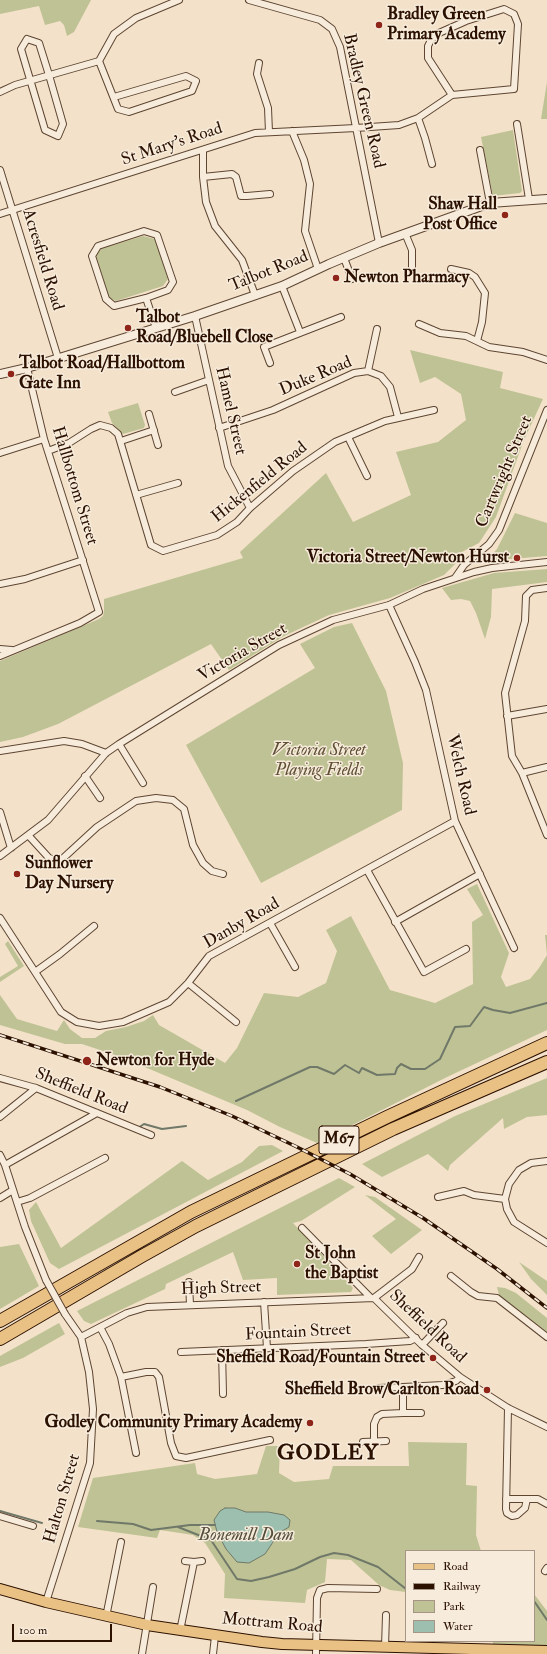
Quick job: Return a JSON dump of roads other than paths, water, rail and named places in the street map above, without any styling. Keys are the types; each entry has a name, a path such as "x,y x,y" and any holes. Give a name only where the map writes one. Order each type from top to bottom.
{"highway":[{"name":"M67","path":"0,1321 191,1212 394,1114 547,1043"},
{"name":"M67","path":"0,1339 196,1226 392,1129 547,1062"}],"main road":[{"name":"Mottram Road","path":"0,1589 106,1617 147,1625 215,1636 316,1649 385,1646 499,1652 541,1652"}],"street":[{"path":"0,92 30,80 99,61 114,34 136,18 179,0"},
{"name":"Bradley Green Road","path":"250,0 320,20 332,29 340,47 379,243"},
{"path":"504,9 514,14 518,24 514,89 452,95 428,58 428,46 431,40 439,33 466,21 504,9"},
{"path":"27,38 39,43 63,124 58,136 45,130 30,80 21,49 27,38"},
{"path":"99,61 118,109 129,112 192,91 196,81 186,76 114,98"},
{"path":"260,63 257,74 268,108 269,132"},
{"name":"St Mary's Road","path":"0,214 255,133 356,128 399,124 418,118 452,95"},
{"path":"418,118 426,138 432,164"},
{"path":"517,124 530,199"},
{"path":"292,131 304,160 310,184 305,231 318,269"},
{"path":"203,150 203,177 206,202 216,226 242,260 255,296"},
{"path":"480,150 490,203"},
{"name":"Acresfield Road","path":"0,170 58,358"},
{"path":"203,177 232,174 236,177 241,196 270,194"},
{"name":"Talbot Road","path":"0,374 27,368 255,296 282,286 379,243 490,203 547,199"},
{"path":"144,231 157,235 173,282 168,290 146,298 114,306 106,299 92,256 98,246 144,231"},
{"path":"405,234 412,250 412,267"},
{"path":"344,258 352,279"},
{"path":"451,269 475,276 485,293 482,322 477,341"},
{"path":"282,286 300,332"},
{"path":"146,298 156,328"},
{"name":"Hamel Street","path":"195,316 228,466 250,508"},
{"path":"270,363 264,347 341,317"},
{"path":"419,324 440,333 466,336 489,347 523,352 547,360"},
{"path":"368,371 376,329"},
{"name":"Hallbottom Street","path":"14,650 80,623 99,612 44,439 27,368"},
{"name":"Duke Road","path":"219,428 273,410 354,373 368,371 381,376 390,387 398,417"},
{"path":"175,392 209,380"},
{"name":"Hickenfield Road","path":"48,451 69,443 100,425 111,428 118,434 151,545 163,551 217,535 237,522 250,508 293,471 335,442 385,421 434,410"},
{"name":"Cartwright Street","path":"455,578 464,564 489,544 499,530 547,410"},
{"path":"149,414 158,446"},
{"path":"121,441 154,430"},
{"path":"348,437 367,476"},
{"path":"0,454 44,439"},
{"path":"136,495 178,483"},
{"path":"0,584 26,579 83,560"},
{"name":"Victoria Street","path":"0,856 48,820 106,753 280,645 333,620 389,605 423,589 455,578 492,568 547,562"},
{"path":"547,588 532,590 526,596 525,621 505,693 512,756 522,773 547,835"},
{"name":"Welch Road","path":"389,605 416,662 426,690 455,821 514,948"},
{"path":"0,649 14,650"},
{"path":"0,656 14,650"},
{"path":"507,716 547,709"},
{"path":"0,751 64,741 82,744 106,753"},
{"path":"119,744 143,783"},
{"path":"522,773 547,767"},
{"path":"85,776 100,798"},
{"path":"28,835 49,858 60,861 97,827 136,801 156,798 173,800 184,809 193,845 203,862 212,871 223,874"},
{"path":"0,812 11,848"},
{"name":"Danby Road","path":"0,918 61,1012 77,1022 99,1026 123,1022 169,1002 188,983 209,956 455,821"},
{"path":"367,870 424,972 466,949"},
{"path":"395,922 480,874"},
{"path":"270,922 295,967"},
{"path":"35,972 94,926"},
{"path":"188,983 236,1022"},
{"name":"Sheffield Road","path":"0,1078 36,1088 151,1135"},
{"path":"0,1117 36,1088"},
{"path":"5,1165 97,1113"},
{"name":"Halton Street","path":"0,1155 18,1202 25,1227 46,1280 65,1314 81,1337 90,1372 93,1409 90,1463 46,1602"},
{"path":"18,1202 30,1198 105,1158"},
{"path":"547,1161 536,1161 519,1170 509,1184 505,1199 507,1209 514,1222 547,1243"},
{"path":"0,1198 13,1190"},
{"path":"438,1197 464,1192 474,1195 505,1199"},
{"name":"Sheffield Road","path":"302,1228 422,1345 460,1377 508,1408 547,1427"},
{"path":"372,1297 412,1269 419,1257"},
{"path":"451,1276 478,1296 497,1298 547,1337"},
{"path":"189,1282 190,1305"},
{"name":"High Street","path":"81,1337 127,1313 147,1307 372,1297"},
{"path":"264,1302 267,1348"},
{"path":"422,1345 443,1323"},
{"path":"100,1327 109,1344 121,1377 136,1453"},
{"name":"Fountain Street","path":"181,1352 410,1341 416,1338"},
{"path":"222,1350 223,1394"},
{"path":"121,1377 146,1372 155,1372 159,1377 171,1443 176,1456 186,1458 270,1440"},
{"path":"379,1388 443,1385 456,1381 460,1377"},
{"path":"403,1387 403,1413"},
{"path":"508,1408 506,1511 512,1516 517,1515 526,1508 527,1499"},
{"path":"374,1442 374,1424 377,1417 382,1414 421,1413"},
{"path":"362,1442 386,1441"},
{"path":"506,1499 540,1499 547,1504"},
{"path":"0,1516 33,1526"},
{"path":"106,1617 121,1542"},
{"path":"185,1561 202,1561"},
{"path":"180,1631 194,1562"},
{"path":"142,1654 153,1587"},
{"path":"316,1649 318,1598 320,1590 328,1588 376,1589"},
{"path":"385,1646 386,1615"},
{"path":"213,1654 215,1636"}],"water":[{"name":"Bonemill Dam","path":"225,1508 235,1508 246,1512 268,1512 284,1515 290,1520 289,1527 279,1533 265,1554 249,1563 237,1562 226,1549 217,1532 214,1520 220,1511"}],"waterway":[{"path":"236,1101 310,1067 317,1067 334,1074 345,1065 359,1073 362,1068 377,1075 395,1074 397,1068 401,1064 411,1069 425,1069 440,1059 455,1027 470,1026 484,1007 510,1013 547,1003"},
{"path":"138,1128 144,1124 162,1129 186,1126"},
{"path":"0,1511 42,1523"},
{"path":"97,1521 133,1524 151,1530 190,1525 215,1525"},
{"path":"178,1527 211,1540 237,1579 251,1581 269,1577 295,1569 320,1557 334,1553 348,1555 378,1567 405,1588"},
{"path":"535,1602 547,1620"}],"railway":[{"path":"0,1035 160,1087 232,1116 297,1147 350,1174 423,1218 497,1269 547,1308"}],"place":[{"name":"Bradley Green Primary Academy","path":"379,25"},
{"name":"Shaw Hall Post Office","path":"505,215"},
{"name":"Newton Pharmacy","path":"336,278"},
{"name":"Talbot Road/Bluebell Close","path":"128,328"},
{"name":"Talbot Road/Hallbottom Gate Inn","path":"11,374"},
{"name":"Victoria Street/Newton Hurst","path":"517,558"},
{"name":"Sunflower Day Nursery","path":"17,874"},
{"name":"Newton for Hyde","path":"87,1061"},
{"name":"St John the Baptist","path":"297,1264"},
{"name":"Sheffield Road/Fountain Street","path":"433,1358"},
{"name":"Sheffield Brow/Carlton Road","path":"487,1390"},
{"name":"Godley Community Primary Academy","path":"310,1423"}],"district":[{"name":"GODLEY","path":"328,1454"}],"park label":[{"name":"Victoria Street Playing Fields","path":"319,761"}]}
